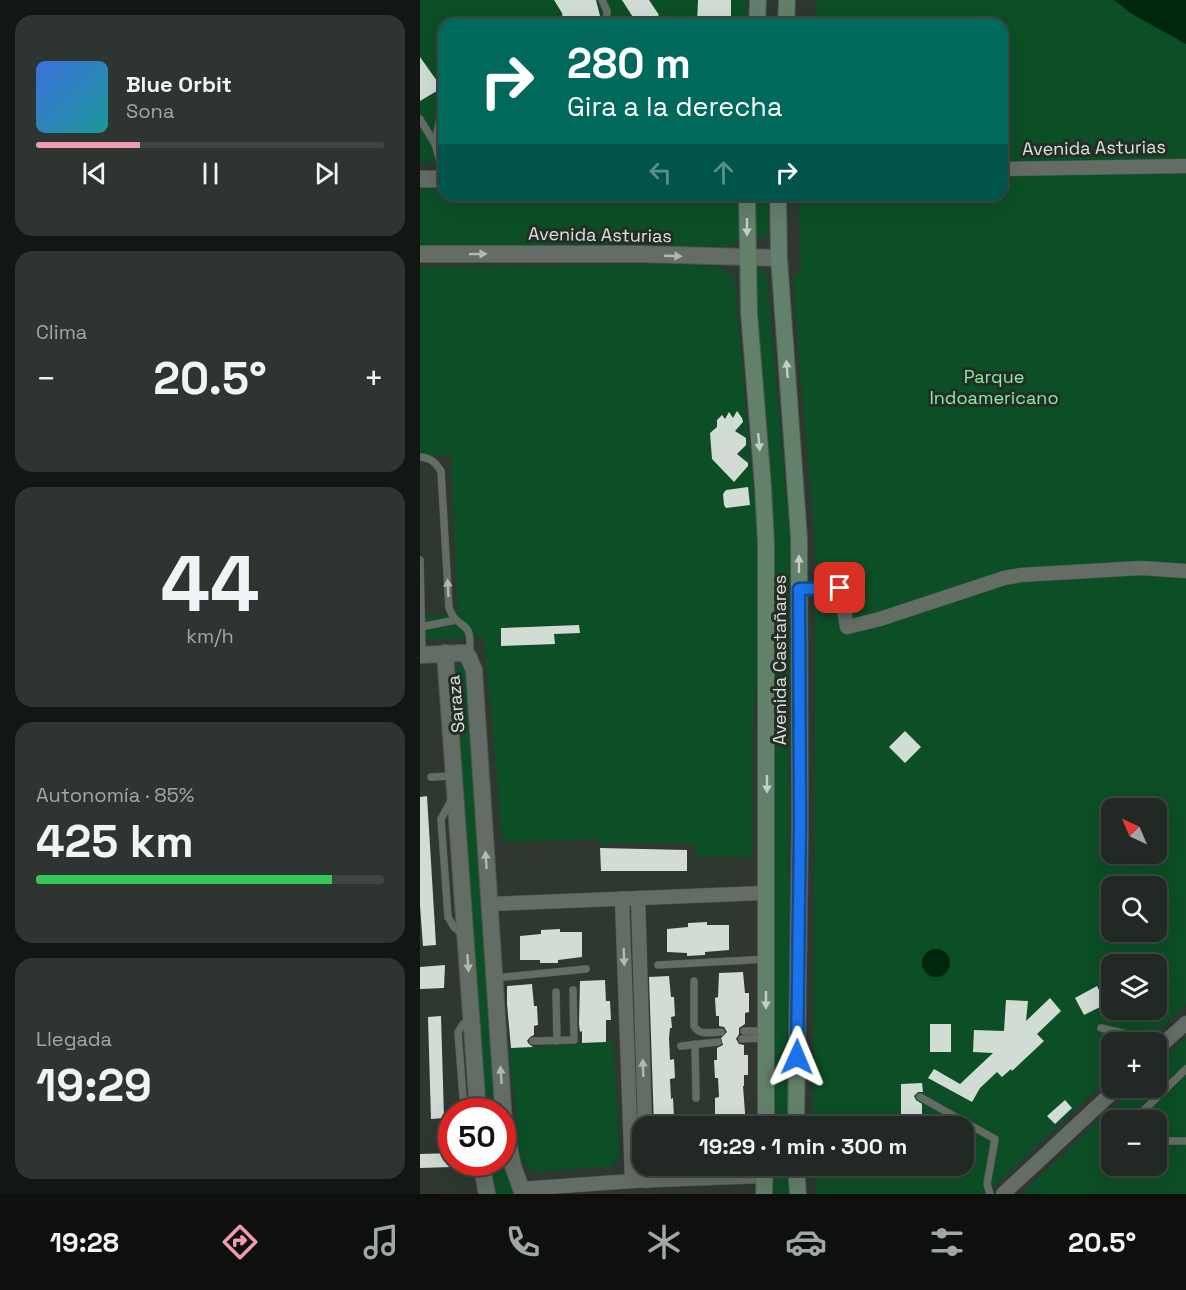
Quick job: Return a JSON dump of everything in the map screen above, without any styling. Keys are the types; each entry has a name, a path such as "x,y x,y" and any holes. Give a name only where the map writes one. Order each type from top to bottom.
{"main road":[{"path":"757,18 758,0"},
{"path":"786,18 787,0"},
{"name":"Avenida Castañares","path":"747,201 750,324 764,487 766,544 766,1116"},
{"name":"Avenida Castañares","path":"778,201 779,258 799,538 800,825 796,1116"},
{"path":"764,1194 765,1176"},
{"path":"797,1176 798,1194"}],"street":[{"name":"Avenida Asturias","path":"1008,169 1186,166"},
{"path":"420,179 438,179"},
{"name":"Avenida Asturias","path":"420,254 608,254 779,258"},
{"path":"799,589 840,588 847,627 880,619 1004,578 1021,575 1141,568 1186,571"},
{"path":"421,655 445,653"},
{"name":"Saraza","path":"477,1098 445,653 463,653 471,663 494,979 505,1042 506,1132 513,1166 523,1191"},
{"path":"489,904 767,893"},
{"path":"638,898 645,1116"},
{"path":"622,899 632,1181"},
{"path":"1167,1040 1186,1023"},
{"path":"1003,1194 1106,1098"},
{"path":"484,1176 487,1194"},
{"path":"647,1176 647,1181"},
{"path":"523,1191 706,1176"}],"lane":[{"path":"602,0 607,11 606,18"},
{"path":"420,119 438,148"},
{"path":"435,144 438,128"},
{"path":"420,456 436,462 441,471 449,608 456,620 468,630 471,638 471,663"},
{"path":"420,560 421,655"},
{"path":"421,627 456,620"},
{"path":"431,777 454,776"},
{"path":"658,965 767,959"},
{"path":"494,979 586,969"},
{"path":"694,981 694,1026 696,1030 701,1033 721,1032"},
{"path":"533,1041 571,1041 575,1036 573,990"},
{"path":"556,992 557,1041"},
{"path":"1101,1028 1118,1032"},
{"path":"743,1035 766,1035"},
{"path":"681,1046 718,1042"},
{"path":"695,1044 696,1098"},
{"path":"1144,1110 1186,1069"},
{"path":"920,1097 995,1139 987,1184 990,1194"},
{"path":"1167,1141 1186,1141"}],"green space":[{"path":"420,0 747,0 746,18 438,18 438,162 420,163"},
{"name":"Parque Indoamericano","path":"816,0 1114,0 1132,14 1186,8 1186,1004 1157,1032 1101,1032 1101,1085 986,1194 816,1194 815,1176 974,1176 974,1116 813,1116 815,554 793,275 801,273 799,201 1008,201 1008,18 815,18"},
{"path":"438,188 438,201 739,201 740,236 733,245 725,246 420,248 420,189"},
{"path":"752,201 769,201 768,232 764,237 755,238"},
{"path":"677,264 721,267 734,278 755,511 761,618 753,729 752,857 696,856 696,844 600,844 600,839 503,842 484,636 420,640 420,617 458,614 451,455 420,456 420,267","holes":["737,412 743,422 737,428 738,433 746,438 746,444 739,451 740,456 748,463 748,466 742,473 737,470 727,475 712,459 710,433 717,427 717,420 721,415 725,419 729,413 733,418","748,487 750,505 726,508 723,494 726,490","579,625 579,633 554,634 554,644 501,646 501,628"]},
{"path":"762,269 767,276 790,543 788,1116 769,1116 754,270"},
{"path":"459,665 467,669 496,1098 481,1098 452,672"},
{"path":"1186,1037 1186,1194 1021,1194 1101,1118 1101,1176 1167,1176 1167,1110 1110,1110 1122,1098 1167,1098 1167,1055"},
{"path":"613,1041 620,1157 612,1166 534,1172 521,1161 509,1049"},
{"path":"489,1176 507,1176 515,1194 494,1194"},
{"path":"769,1176 789,1176 790,1194 769,1194"}],"shaded area":[{"path":"1114,0 1186,0 1186,44 1132,14"},
{"path":"936,949 946,953 950,963 946,973 936,977 926,973 922,963 926,953"}],"building":[{"path":"554,0 596,0 600,16 600,18 563,18"},
{"path":"622,0 649,0 659,15 655,18 633,18"},
{"path":"698,0 731,0 731,18 697,18"},
{"path":"420,57 438,82 438,90 420,101"},
{"path":"737,411 743,422 735,431 746,438 746,445 737,454 748,463 748,466 734,482 712,459 710,433 717,427 717,420 722,415 725,419 729,412 733,418"},
{"path":"748,487 750,505 726,508 723,494 726,490"},
{"path":"579,625 580,633 554,634 555,644 501,646 501,628"},
{"path":"905,731 921,747 905,763 889,747"},
{"path":"427,796 436,945 423,946 420,906 420,797"},
{"path":"600,848 687,850 687,871 601,871"},
{"path":"707,922 707,925 729,925 729,950 687,956 687,953 667,952 667,929 688,927 688,923"},
{"path":"560,929 560,932 582,932 582,957 558,960 558,963 520,960 520,936 541,934 541,930"},
{"path":"445,965 444,988 420,989 420,967"},
{"path":"743,972 745,993 749,993 749,1012 745,1013 745,1024 739,1028 736,1039 739,1044 744,1045 744,1055 748,1055 748,1075 744,1075 743,1086 745,1116 712,1116 715,1115 715,1098 719,1097 714,1060 717,1060 717,1048 723,1045 721,1038 727,1032 724,1027 719,1026 719,1016 716,1016 715,998 718,997 719,973"},
{"path":"669,976 671,997 674,997 675,1016 671,1017 672,1028 670,1028 669,1038 670,1060 674,1059 675,1078 670,1079 674,1116 654,1116 649,977"},
{"path":"605,980 606,1001 610,1001 611,1020 606,1020 606,1042 582,1043 582,1031 580,1032 579,1024 580,981"},
{"path":"532,984 538,1025 534,1026 534,1035 527,1041 533,1047 511,1048 507,986"},
{"path":"1097,986 1101,994 1101,1006 1084,1015 1075,998"},
{"path":"1050,998 1061,1011 1037,1034 1044,1041 1012,1071 1011,1069 1002,1077 997,1072 980,1088 972,1102 928,1078 934,1069 960,1084 993,1053 973,1052 974,1030 1004,1031 1006,1000 1028,1001 1026,1021"},
{"path":"441,1016 443,1098 438,1098 438,1118 431,1119 428,1017"},
{"path":"930,1024 951,1024 951,1052 930,1052"},
{"path":"922,1083 923,1092 918,1092 914,1096 922,1104 922,1116 901,1116 901,1084"},
{"path":"1065,1100 1072,1108 1055,1124 1047,1116"},
{"path":"438,1153 438,1167 420,1168 420,1154"}],"route":[{"path":"797,1057 800,825 799,589 840,588"}]}
